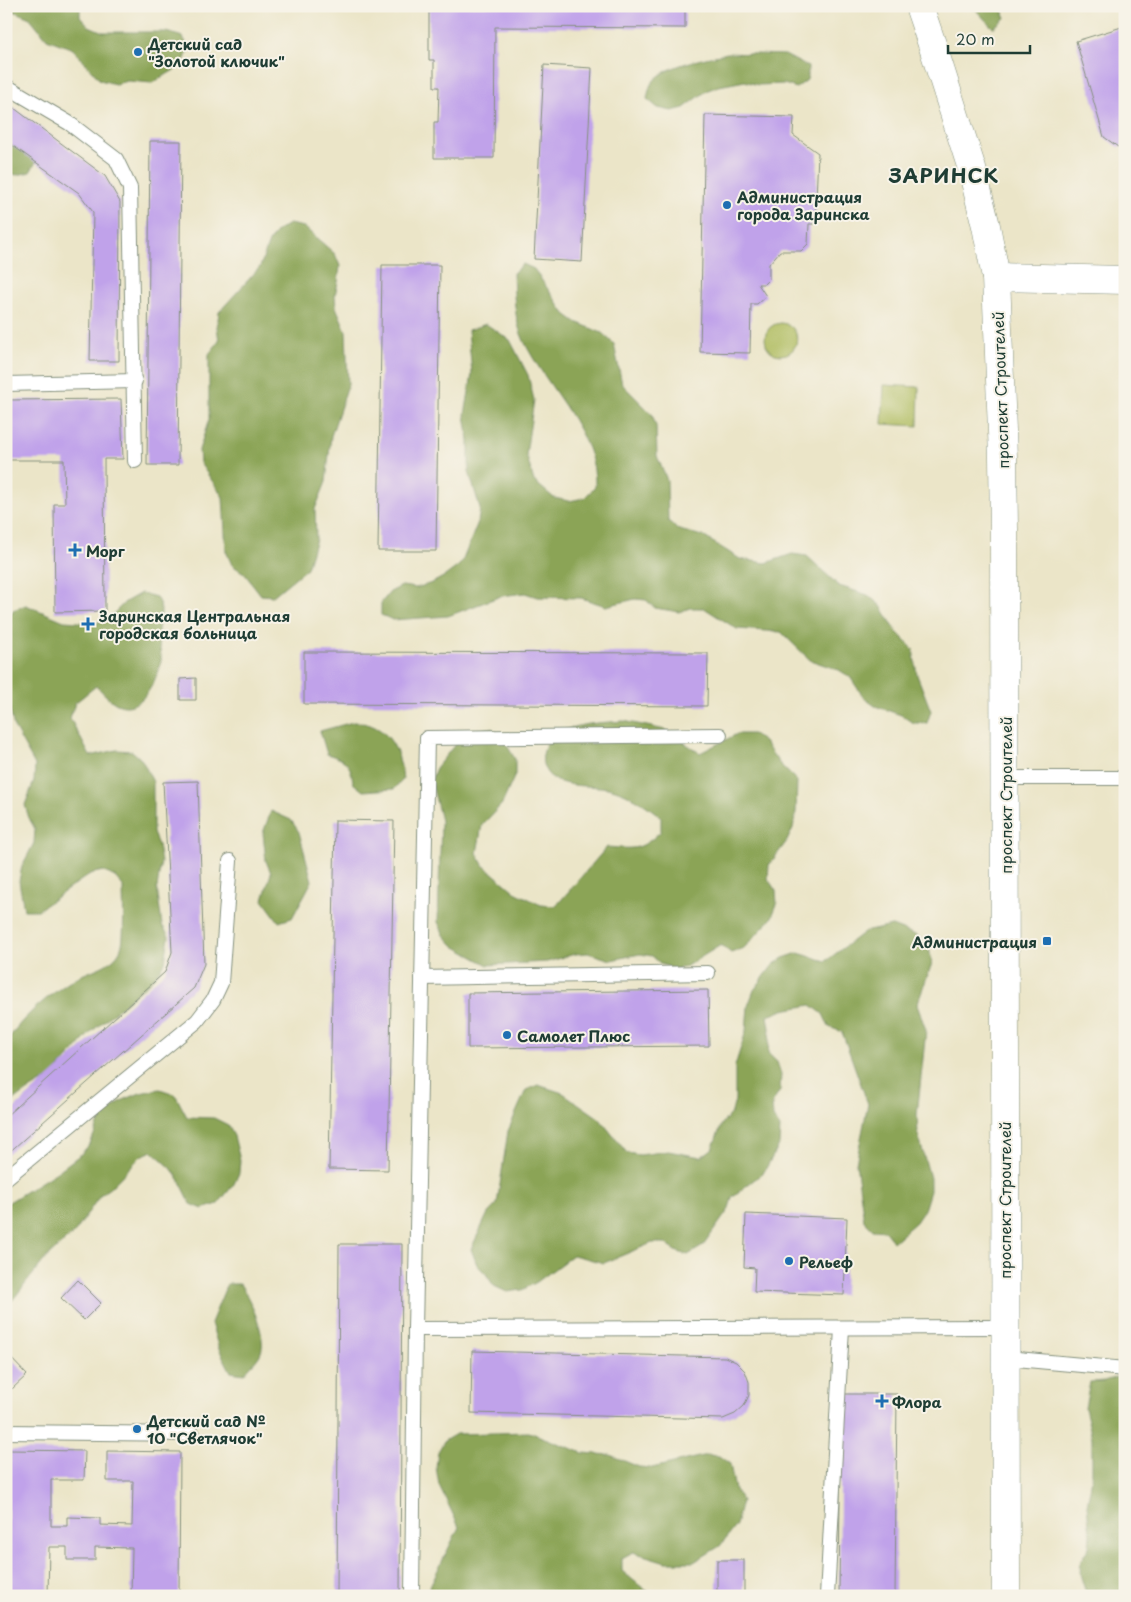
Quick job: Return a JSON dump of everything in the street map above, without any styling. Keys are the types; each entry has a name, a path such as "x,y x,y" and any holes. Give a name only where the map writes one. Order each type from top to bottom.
{"street":[{"name":"проспект Строителей","path":"919,6 972,169 996,277 1003,457 1006,1596"},
{"path":"996,277 1125,280"}],"lane":[{"path":"6,86 69,123 116,159 130,188 135,461"},
{"path":"6,384 135,381"},
{"path":"412,1596 415,1329 427,738 720,734"},
{"path":"1005,778 1125,778"},
{"path":"6,1178 197,1021 213,1000 222,983 230,861"},
{"path":"422,978 708,972"},
{"path":"415,1329 1005,1326"},
{"path":"827,1596 842,1328"},
{"path":"1006,1358 1125,1369"},
{"path":"6,1432 193,1434"}],"green space":[{"path":"6,6 80,6 80,16 89,26 103,32 166,32 183,37 189,48 185,59 176,69 152,83 128,81 115,84 100,80 73,49 47,39 30,18 6,8"},
{"path":"967,6 1002,6 1005,18 993,28 975,9"},
{"path":"727,53 785,55 808,67 807,80 796,88 784,84 758,85 745,81 719,86 708,90 684,108 672,111 658,108 647,99 651,84 657,77 686,63"},
{"path":"6,131 36,162 30,172 17,175 6,173"},
{"path":"289,224 304,227 335,254 340,266 335,295 336,307 346,331 348,385 331,436 326,482 315,509 316,539 307,568 273,596 261,595 244,573 232,565 226,551 223,497 200,463 199,450 209,419 209,354 219,341 217,327 219,312 260,267 269,242 277,231"},
{"path":"523,264 534,269 565,314 576,322 602,333 614,344 622,384 652,414 656,426 657,456 667,480 668,521 679,530 703,536 740,559 766,563 792,554 807,556 839,586 868,595 881,606 896,631 913,649 917,675 931,711 927,723 913,723 901,715 875,706 864,698 850,677 839,670 810,660 781,632 737,629 704,608 690,608 679,612 655,608 646,600 635,599 606,606 581,598 537,597 525,593 501,596 448,616 393,620 381,615 381,603 390,592 402,586 416,588 432,583 457,567 462,562 478,522 480,508 469,472 469,441 465,415 472,374 468,330 486,324 510,340 528,375 534,400 526,454 534,481 554,498 569,501 584,498 595,487 594,468 579,430 533,358 518,325 513,273"},
{"path":"781,323 787,324 792,328 796,333 796,345 792,350 787,354 781,355 775,354 770,350 766,345 765,339 766,333 770,328 775,324"},
{"path":"884,385 919,387 918,426 882,424"},
{"path":"141,593 156,597 161,607 158,637 161,661 152,686 140,700 133,705 126,706 117,704 108,698 96,686 75,703 70,718 90,756 117,750 132,751 142,760 153,782 153,833 158,845 161,862 157,888 162,925 169,936 165,962 151,981 90,1033 51,1077 16,1098 6,1110 6,1043 12,1033 45,999 74,979 101,967 118,954 122,943 124,918 123,886 115,877 103,871 90,874 38,910 24,910 19,881 22,866 34,843 35,829 25,805 34,781 35,765 14,727 6,693 6,622 13,610 26,605 64,621 92,623 106,621 125,602"},
{"path":"624,721 665,730 700,753 737,734 753,734 764,742 779,763 797,781 796,812 793,828 787,841 769,865 768,879 776,891 777,904 771,919 744,948 731,953 721,945 685,967 673,969 661,964 652,956 640,954 611,960 588,953 575,954 547,962 488,965 454,946 444,935 438,922 441,821 431,780 436,768 456,743 474,731 491,728 501,735 515,759 515,775 502,804 482,825 477,853 483,865 515,892 541,905 556,906 607,847 637,847 648,842 661,831 661,817 636,799 608,788 572,785 558,781 550,776 543,765 543,755 547,744 554,736 588,724"},
{"path":"353,722 375,727 390,740 395,748 403,780 394,789 363,791 353,783 351,771 346,763 339,758 327,754 320,731"},
{"path":"271,811 291,820 299,832 312,881 292,918 279,922 263,900 271,873 266,861 263,833"},
{"path":"892,926 918,936 929,948 932,963 917,1005 926,1030 917,1115 918,1134 930,1178 930,1191 924,1210 916,1222 893,1242 886,1231 873,1230 864,1221 856,1163 868,1104 842,1032 829,1027 823,1014 811,1005 783,1010 768,1016 770,1028 768,1053 777,1062 781,1074 780,1090 772,1104 773,1117 780,1128 779,1145 764,1172 732,1197 729,1209 703,1246 688,1255 675,1251 665,1243 652,1243 604,1263 573,1255 537,1282 522,1290 507,1292 494,1286 477,1265 471,1249 488,1213 497,1204 508,1131 526,1090 538,1085 563,1093 599,1118 627,1153 640,1155 668,1151 701,1157 712,1149 722,1124 732,1112 735,1100 735,1066 746,1031 748,1006 754,990 773,965 783,958 798,953 826,961 864,932"},
{"path":"160,1089 175,1094 187,1117 214,1118 228,1125 234,1136 240,1160 239,1173 234,1184 218,1204 203,1209 191,1204 179,1179 171,1168 152,1151 141,1156 111,1187 100,1195 76,1231 46,1258 11,1302 6,1304 6,1204 57,1172 81,1154 90,1144 101,1118 121,1101 140,1093"},
{"path":"227,1284 240,1284 253,1308 262,1336 260,1355 244,1374 231,1372 219,1349 211,1323"},
{"path":"1125,1375 1125,1586 1119,1596 1087,1596 1080,1574 1081,1560 1089,1547 1090,1534 1087,1505 1092,1479 1092,1438 1085,1408 1090,1382 1104,1381"},
{"path":"529,1432 583,1453 610,1455 639,1467 652,1468 707,1455 719,1456 730,1464 735,1490 742,1501 736,1525 720,1546 694,1562 666,1562 633,1552 622,1558 622,1571 655,1596 425,1596 459,1527 439,1485 436,1467 438,1452 444,1441 456,1434"}],"building":[{"path":"429,6 706,6 706,9 685,9 685,28 495,27 494,158 434,158 434,122 438,122 439,87 434,87 434,60 429,60"},
{"path":"1125,26 1125,145 1118,147 1104,137 1076,41"},
{"path":"544,65 592,68 582,262 534,259"},
{"path":"6,102 105,176 120,202 119,361 90,361 93,212 79,193 6,141"},
{"path":"705,115 794,117 793,135 818,153 815,224 809,224 808,244 801,251 780,251 769,264 769,279 764,284 758,284 766,296 757,304 751,304 750,353 700,352"},
{"path":"150,141 181,141 178,465 147,465"},
{"path":"382,265 440,265 436,551 378,551"},
{"path":"121,399 123,459 104,459 105,611 55,612 54,504 65,504 64,460 6,460 6,400"},
{"path":"304,652 708,653 707,706 304,704"},
{"path":"196,678 196,700 180,700 180,679"},
{"path":"198,781 204,964 194,988 6,1155 6,1116 165,972 172,952 163,782"},
{"path":"335,820 394,821 388,1170 329,1169"},
{"path":"708,990 709,1046 468,1048 468,993"},
{"path":"746,1214 847,1218 844,1295 754,1292 755,1268 744,1267"},
{"path":"339,1244 402,1244 400,1596 337,1596"},
{"path":"78,1280 101,1303 84,1320 61,1298"},
{"path":"472,1351 725,1357 736,1362 745,1371 749,1382 749,1395 744,1406 735,1414 723,1419 471,1413"},
{"path":"6,1353 27,1375 12,1389 6,1383"},
{"path":"841,1394 897,1394 895,1596 839,1596"},
{"path":"9,1450 85,1451 84,1480 51,1480 51,1526 67,1526 67,1517 100,1518 100,1525 132,1526 133,1481 107,1481 107,1451 180,1452 179,1596 131,1596 132,1548 95,1547 95,1560 67,1560 67,1547 49,1547 48,1596 6,1596"},
{"path":"717,1560 744,1560 744,1596 717,1596"}],"place":[{"name":"Детский сад \"Золотой ключик\"","path":"138,52"},
{"name":"Администрация города Заринска","path":"727,205"},
{"name":"Морг","path":"75,550"},
{"name":"Заринская Центральная городская больница","path":"88,624"},
{"name":"Администрация","path":"1047,941"},
{"name":"Самолет Плюс","path":"507,1035"},
{"name":"Рельеф","path":"789,1261"},
{"name":"Флора","path":"882,1401"},
{"name":"Детский сад № 10 \"Светлячок\"","path":"137,1429"}],"district":[{"name":"ЗАРИНСК","path":"944,175"}]}
